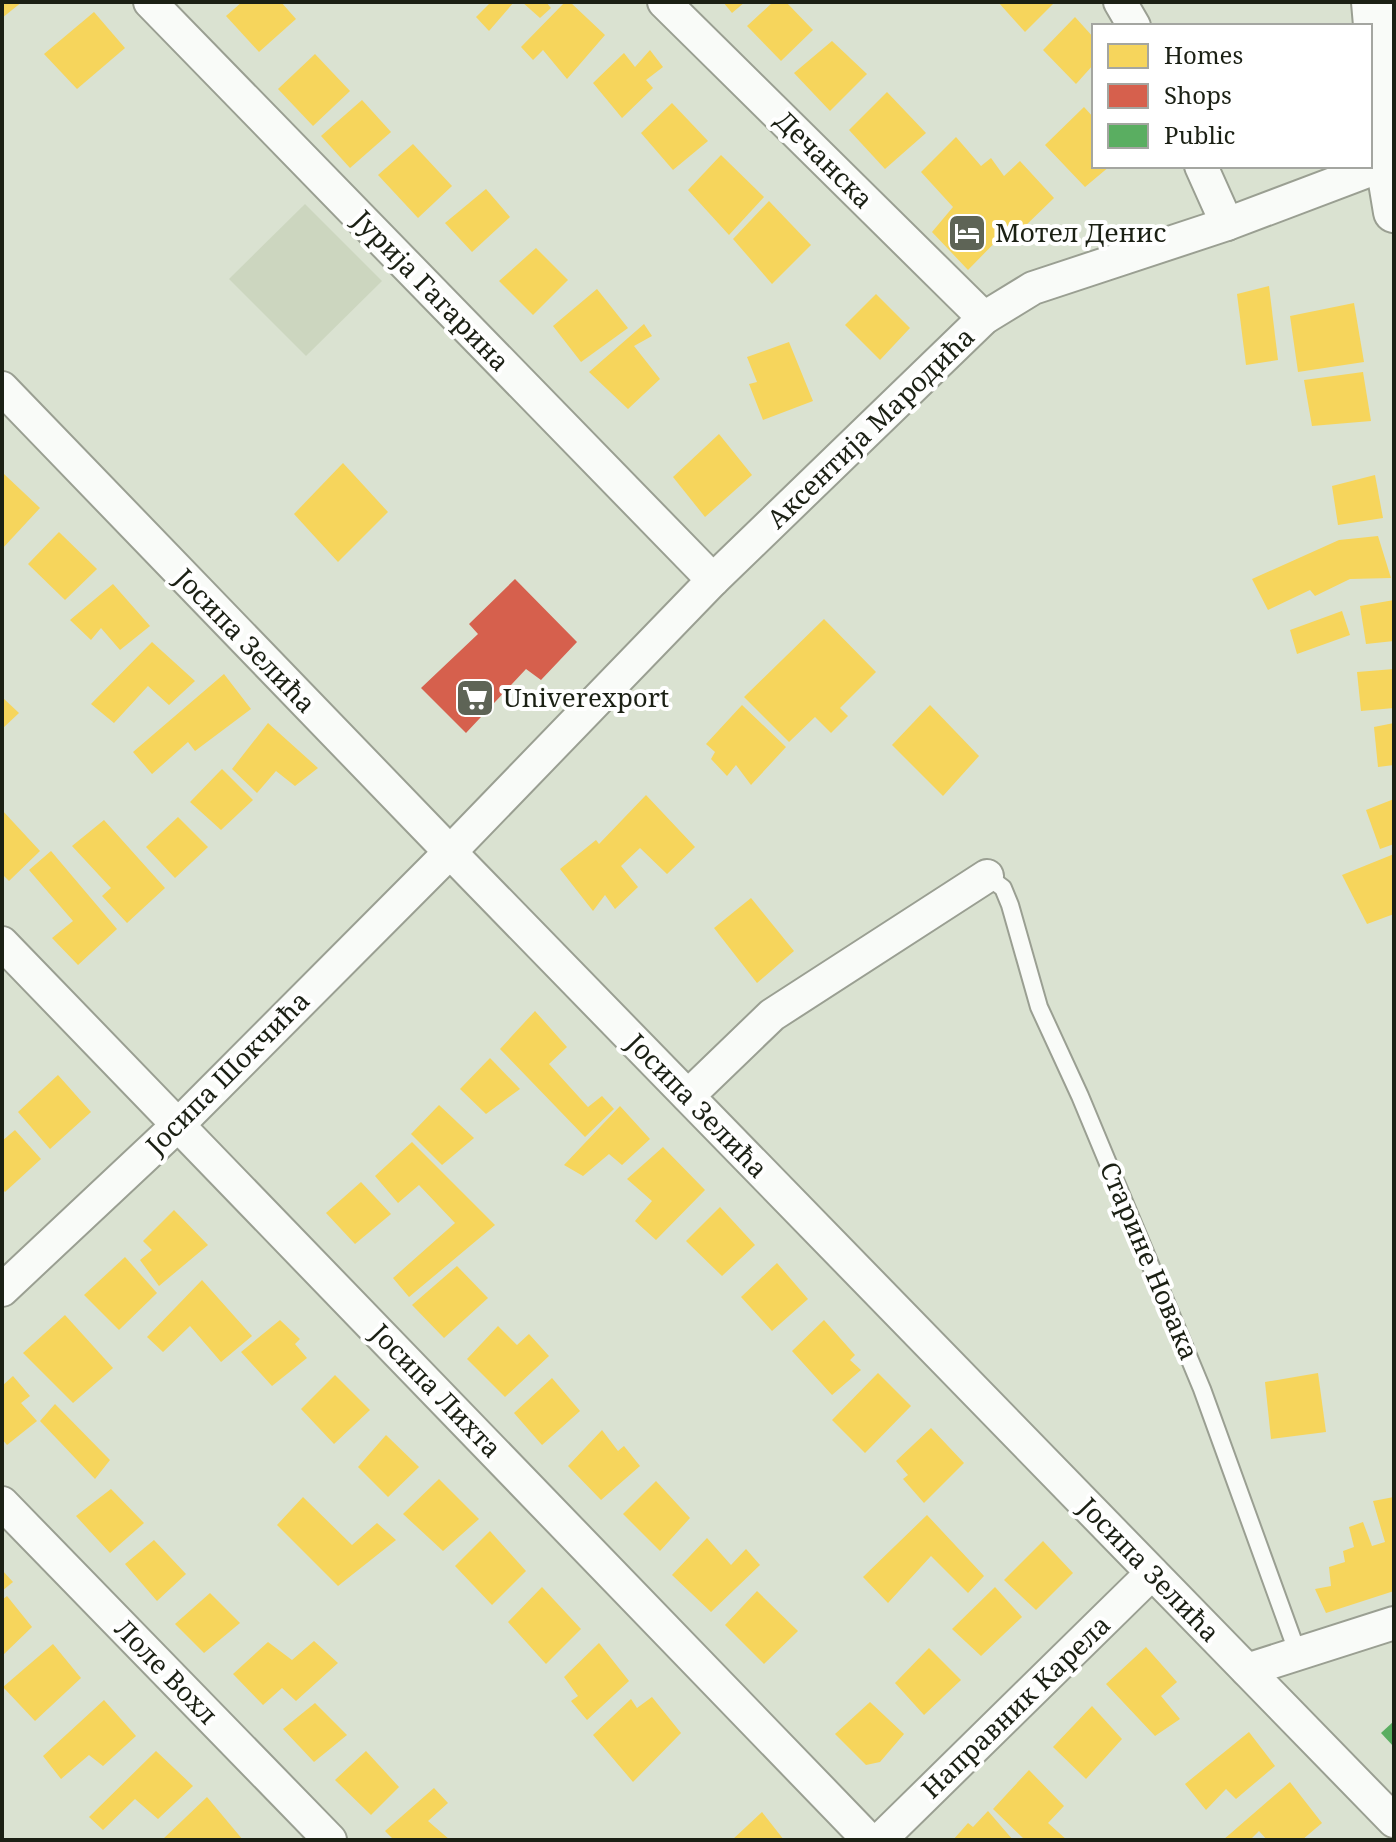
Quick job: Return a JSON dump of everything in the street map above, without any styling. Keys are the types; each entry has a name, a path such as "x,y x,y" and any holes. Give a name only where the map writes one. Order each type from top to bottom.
{"street":[{"name":"Јурија Гагарина","path":"150,2 713,580"},
{"name":"Дечанска","path":"664,2 984,318"},
{"path":"1120,2 1133,24"},
{"path":"1372,2 1394,212"},
{"name":"Аксентија Мародића","path":"450,852 713,580 984,318 1033,288 1227,224 1390,163"},
{"path":"1202,168 1227,224"},
{"name":"Јосипа Зелића","path":"2,388 1394,1821"},
{"name":"Јосипа Шокчића","path":"2,1290 179,1124 450,852"},
{"path":"688,1096 772,1015 987,876"},
{"name":"Јосипа Лихта","path":"2,943 869,1840"},
{"name":"Лоле Вохл","path":"2,1503 330,1840"},
{"name":"Направник Карела","path":"880,1840 1152,1573"},
{"path":"1247,1670 1394,1623"}],"lane":[{"name":"Старине Новака","path":"987,876 1003,888 1010,905 1039,1007 1080,1096 1202,1389 1298,1654"}],"green space":[{"path":"305,204 382,281 306,356 229,279"}],"building: Homes":[{"path":"2,2 22,2 2,18"},
{"path":"242,2 281,2 296,19 259,52 226,16"},
{"path":"491,2 514,2 489,31 476,17"},
{"path":"522,2 546,2 551,8 540,18"},
{"path":"565,2 570,2 605,35 567,79 543,50 533,60 521,47"},
{"path":"723,2 745,2 732,13"},
{"path":"773,2 786,2 813,30 781,61 747,26"},
{"path":"998,2 1055,2 1025,32"},
{"path":"94,12 125,48 77,89 44,54"},
{"path":"1075,17 1092,36 1092,66 1076,84 1043,50"},
{"path":"832,41 867,74 830,111 794,73"},
{"path":"650,50 663,67 646,80 653,88 622,118 593,83 624,53 635,67"},
{"path":"315,54 350,91 313,126 278,89"},
{"path":"887,92 926,133 885,169 849,130"},
{"path":"362,100 391,132 350,168 321,136"},
{"path":"672,103 708,141 673,170 641,133"},
{"path":"1084,107 1092,116 1092,168 1108,168 1085,187 1045,145"},
{"path":"956,137 981,166 991,158 1004,176 1020,161 1054,198 1020,231 1011,226 968,270 932,232 953,207 921,172"},
{"path":"413,144 452,186 418,218 378,175"},
{"path":"721,155 764,197 729,235 688,190"},
{"path":"486,189 510,217 472,252 445,223"},
{"path":"769,201 811,245 772,284 733,239"},
{"path":"536,248 568,280 533,315 499,281"},
{"path":"1269,286 1278,360 1246,365 1237,294"},
{"path":"597,289 628,328 581,362 553,326"},
{"path":"876,294 910,328 880,360 845,325"},
{"path":"1354,303 1364,362 1298,372 1290,316"},
{"path":"644,324 652,336 634,346 660,379 628,409 589,372"},
{"path":"789,342 813,401 763,420 749,384 757,382 747,357"},
{"path":"1363,372 1371,421 1312,426 1304,380"},
{"path":"719,434 752,475 705,517 673,477"},
{"path":"343,463 388,512 338,562 294,514"},
{"path":"4,474 40,508 2,549 2,476"},
{"path":"1375,475 1383,518 1338,525 1332,486"},
{"path":"59,532 97,569 65,600 28,564"},
{"path":"1378,536 1391,578 1350,579 1315,596 1310,590 1268,610 1252,579 1339,540"},
{"path":"113,584 150,626 120,650 101,628 91,640 70,620"},
{"path":"1394,600 1394,641 1366,644 1360,606"},
{"path":"1342,611 1350,635 1297,654 1290,630"},
{"path":"824,619 876,672 840,708 848,716 831,733 815,717 789,742 744,697"},
{"path":"152,642 195,681 169,705 148,686 114,723 91,704"},
{"path":"1394,669 1394,708 1361,711 1357,672"},
{"path":"224,674 251,709 195,751 188,742 152,774 133,752"},
{"path":"2,697 19,713 2,729"},
{"path":"742,705 786,747 751,785 736,765 727,776 711,759 715,752 706,744"},
{"path":"930,705 979,756 943,796 892,745"},
{"path":"268,723 318,768 295,786 276,771 257,793 232,769"},
{"path":"1394,723 1394,765 1378,767 1374,727"},
{"path":"222,769 253,800 221,830 190,802"},
{"path":"646,795 695,847 667,874 640,848 621,866 638,887 615,909 605,895 593,911 560,869 596,840 599,844"},
{"path":"1394,799 1394,844 1380,849 1366,810"},
{"path":"2,810 40,851 9,881 2,874"},
{"path":"178,817 208,847 175,878 146,847"},
{"path":"104,820 165,888 127,923 102,896 111,888 72,846"},
{"path":"51,851 117,929 78,965 52,938 73,921 29,870"},
{"path":"1394,854 1394,914 1367,924 1342,875"},
{"path":"751,898 794,951 757,983 714,928"},
{"path":"535,1011 567,1047 549,1064 588,1107 602,1096 614,1109 585,1137 500,1049"},
{"path":"490,1058 520,1089 486,1114 460,1089"},
{"path":"58,1075 91,1112 50,1149 18,1112"},
{"path":"439,1105 474,1138 442,1165 411,1134"},
{"path":"620,1106 650,1139 622,1165 609,1154 583,1176 564,1165"},
{"path":"15,1130 41,1159 5,1192 2,1189 2,1141"},
{"path":"412,1142 495,1225 409,1297 393,1278 455,1223 419,1185 398,1203 375,1176"},
{"path":"663,1147 705,1190 656,1240 635,1221 652,1201 627,1179"},
{"path":"361,1182 391,1214 355,1244 326,1213"},
{"path":"720,1207 755,1245 722,1276 686,1241"},
{"path":"174,1210 208,1245 159,1286 140,1260 152,1250 143,1241"},
{"path":"125,1257 157,1293 119,1330 84,1295"},
{"path":"777,1263 808,1299 772,1331 741,1297"},
{"path":"457,1266 488,1298 444,1338 412,1305"},
{"path":"202,1280 252,1336 221,1362 190,1326 163,1352 147,1337"},
{"path":"65,1315 113,1368 73,1403 23,1353"},
{"path":"280,1320 300,1339 295,1344 307,1358 272,1386 241,1352"},
{"path":"824,1320 855,1355 850,1360 861,1370 832,1395 792,1351"},
{"path":"498,1326 517,1345 529,1334 549,1356 505,1397 467,1359"},
{"path":"878,1373 911,1406 865,1453 832,1420"},
{"path":"1318,1373 1326,1432 1271,1439 1265,1382"},
{"path":"335,1375 370,1410 334,1444 301,1409"},
{"path":"13,1376 30,1396 21,1403 37,1421 7,1445 2,1439 2,1386"},
{"path":"552,1378 580,1411 542,1445 514,1413"},
{"path":"55,1404 110,1460 95,1479 40,1421"},
{"path":"931,1428 964,1463 924,1503 903,1479 908,1475 896,1461"},
{"path":"602,1430 618,1451 624,1446 640,1466 601,1500 568,1466"},
{"path":"386,1435 419,1467 388,1497 358,1467"},
{"path":"439,1479 479,1519 443,1551 403,1514"},
{"path":"656,1481 690,1518 660,1551 623,1514"},
{"path":"111,1489 144,1523 110,1553 76,1516"},
{"path":"303,1497 352,1545 377,1523 396,1540 338,1586 277,1525"},
{"path":"1394,1497 1394,1591 1326,1613 1315,1589 1331,1586 1329,1567 1345,1562 1343,1551 1354,1547 1349,1527 1363,1522 1372,1546 1385,1542 1373,1501"},
{"path":"927,1515 984,1576 968,1593 931,1556 888,1603 863,1577"},
{"path":"490,1531 526,1571 492,1605 455,1566"},
{"path":"707,1538 731,1565 746,1549 760,1565 711,1612 672,1575"},
{"path":"154,1540 186,1574 157,1601 125,1564"},
{"path":"1043,1541 1073,1573 1036,1610 1004,1580"},
{"path":"2,1570 13,1582 2,1591"},
{"path":"542,1587 581,1629 546,1664 508,1622"},
{"path":"995,1587 1022,1617 981,1656 952,1629"},
{"path":"757,1591 798,1631 764,1664 725,1625"},
{"path":"210,1593 240,1623 204,1653 175,1624"},
{"path":"7,1596 32,1627 2,1656 2,1600"},
{"path":"314,1641 338,1663 296,1701 282,1688 263,1705 233,1674 268,1642 292,1660"},
{"path":"599,1643 629,1681 587,1720 571,1701 578,1696 564,1677"},
{"path":"53,1644 81,1678 35,1721 3,1687"},
{"path":"1146,1647 1177,1682 1161,1696 1180,1719 1155,1736 1106,1684"},
{"path":"929,1648 961,1680 924,1715 895,1683"},
{"path":"652,1697 681,1733 633,1782 593,1735 631,1699 637,1708"},
{"path":"104,1700 136,1736 103,1766 89,1755 61,1779 43,1756"},
{"path":"870,1702 904,1734 880,1762 866,1765 835,1734"},
{"path":"315,1703 347,1735 314,1762 283,1729"},
{"path":"1092,1706 1122,1739 1086,1779 1053,1747"},
{"path":"1249,1732 1275,1766 1236,1799 1226,1789 1206,1810 1185,1784"},
{"path":"156,1751 193,1786 158,1819 135,1799 103,1830 89,1817"},
{"path":"366,1751 399,1787 371,1815 335,1780"},
{"path":"1029,1770 1064,1806 1048,1823 1067,1840 1025,1840 993,1809"},
{"path":"1290,1782 1322,1823 1302,1840 1267,1840 1259,1831 1250,1840 1223,1840"},
{"path":"434,1788 448,1803 428,1821 450,1840 394,1840 385,1831"},
{"path":"207,1797 243,1840 162,1840"},
{"path":"988,1811 1013,1840 953,1840 968,1823 973,1827"},
{"path":"762,1812 784,1840 732,1840"}],"building: Shops":[{"path":"515,579 577,642 541,680 526,669 466,733 421,688 478,634 469,624"}],"building: Public":[{"path":"1394,1721 1394,1747 1381,1733"}],"place":[{"name":"Мотел Денис","path":"967,233"},
{"name":"Univerexport","path":"475,698"}]}
